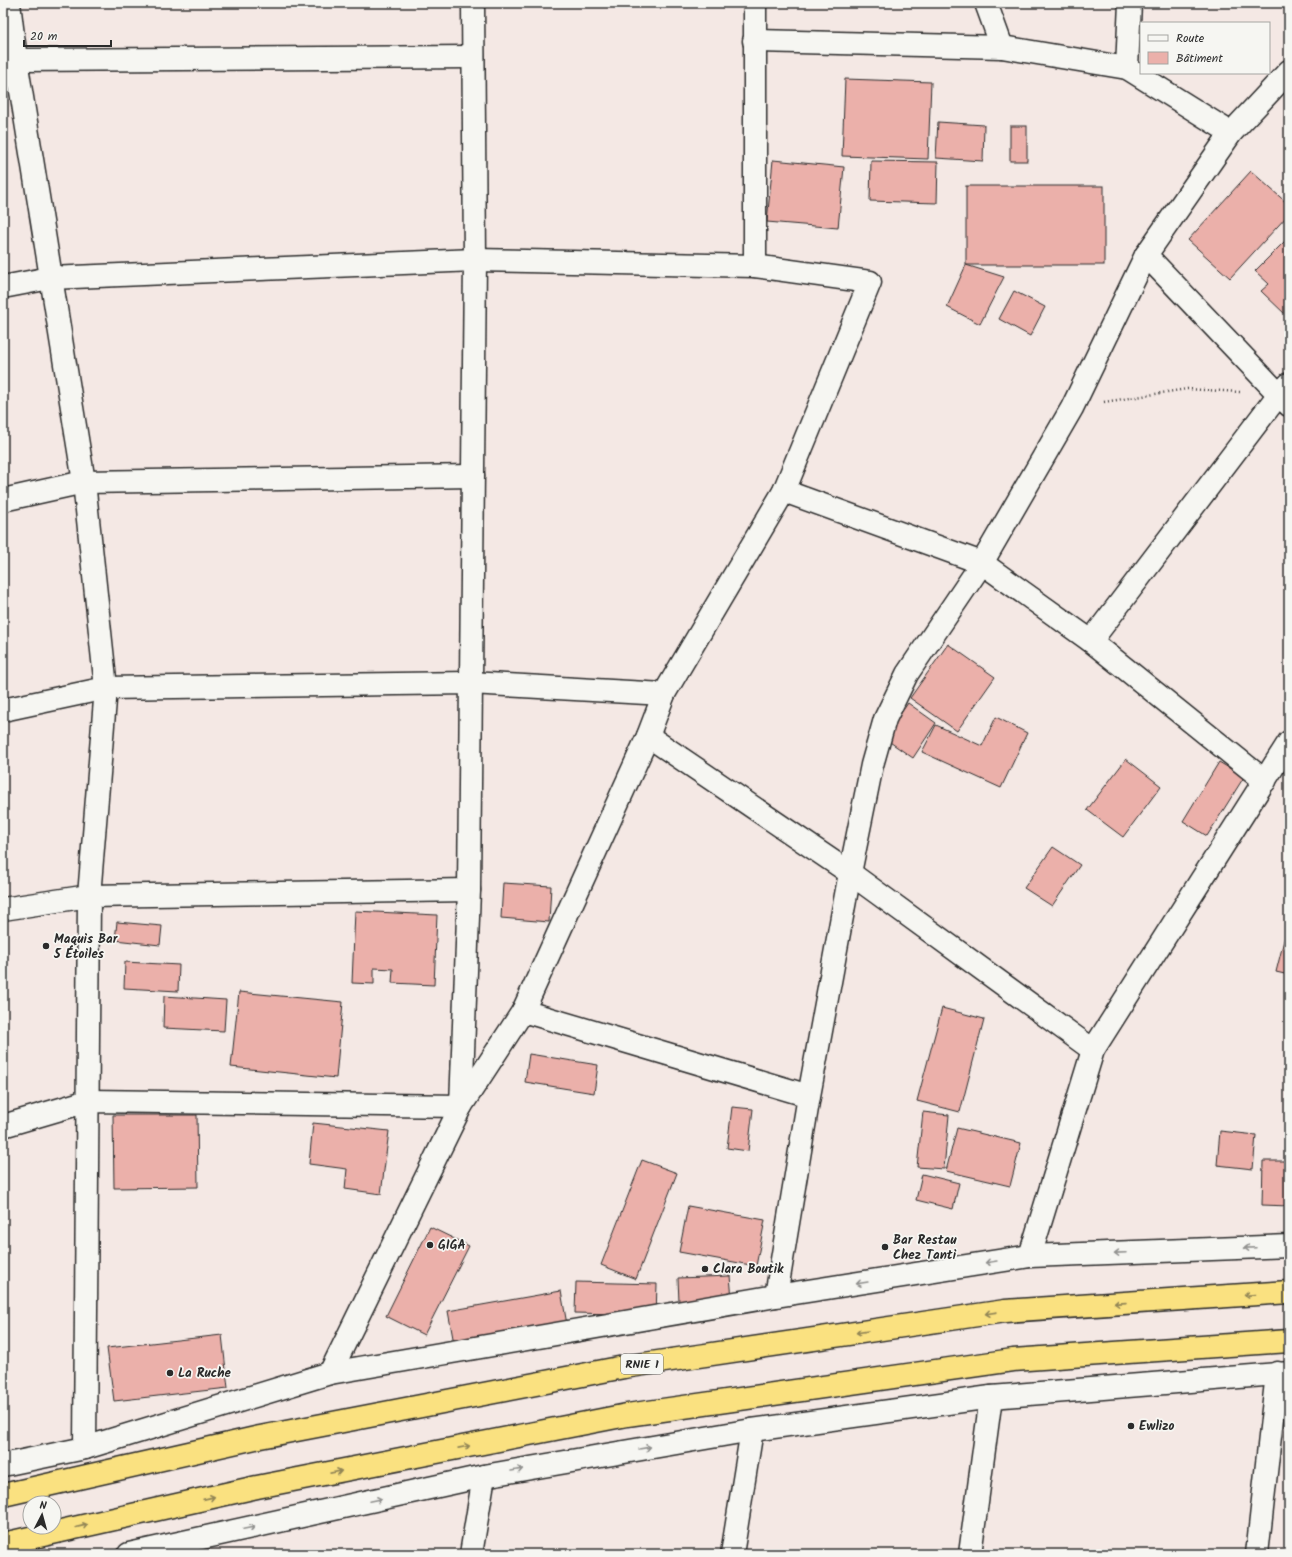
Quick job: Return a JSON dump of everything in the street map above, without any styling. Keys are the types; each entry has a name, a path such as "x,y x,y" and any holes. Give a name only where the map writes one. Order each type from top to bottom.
{"highway":[{"name":"RNIE 1","path":"3,1495 260,1438 624,1367 1005,1311 1289,1292"},
{"path":"3,1544 257,1487 627,1415 1013,1360 1289,1341"}],"street":[{"path":"9,3 9,61 50,278 84,482 106,688 89,896 85,1448"},
{"path":"461,1106 469,890 475,260 473,3"},
{"path":"755,3 755,266"},
{"path":"986,3 1002,47"},
{"path":"1127,68 1130,3"},
{"path":"754,41 1002,47 1127,68 1231,133"},
{"path":"9,61 473,57"},
{"path":"776,1296 809,1096 850,873 872,765 885,719 907,674 982,563 1072,408 1146,255 1231,133 1289,71"},
{"path":"1091,641 1286,394 1146,255"},
{"path":"3,287 50,278 475,260 755,266 870,282 784,491 664,694 648,736 523,1011 461,1106 330,1373"},
{"path":"3,500 84,482 473,476"},
{"path":"784,491 982,563 1091,641 1265,781"},
{"path":"3,710 106,688 470,683 664,694"},
{"path":"648,736 850,873 1093,1050"},
{"path":"1030,1256 1093,1050 1287,747"},
{"path":"3,909 89,896 469,890"},
{"path":"523,1011 809,1096"},
{"path":"3,1126 88,1101 461,1106"},
{"path":"3,1466 85,1448 330,1373 776,1296 1030,1256 1289,1246"},
{"path":"129,1554 203,1546 484,1476 752,1430 990,1397 1283,1373 1257,1554"},
{"path":"970,1554 990,1397"},
{"path":"732,1554 752,1430"},
{"path":"471,1554 484,1476"}],"path":[{"path":"1072,408 1187,389 1286,394"}],"building":[{"path":"845,79 931,82 928,159 842,156"},
{"path":"938,122 984,125 983,161 936,158"},
{"path":"1010,126 1027,126 1027,161 1010,161"},
{"path":"773,160 844,167 838,228 767,222"},
{"path":"871,161 938,162 937,203 870,201"},
{"path":"1251,171 1289,205 1289,214 1230,278 1188,240"},
{"path":"966,186 1104,186 1104,265 966,265"},
{"path":"1289,237 1289,314 1287,316 1261,291 1269,284 1255,271"},
{"path":"966,265 1004,277 980,324 947,307"},
{"path":"1014,291 1045,307 1030,336 999,319"},
{"path":"948,644 995,677 957,731 910,698"},
{"path":"908,703 936,723 913,758 884,738"},
{"path":"996,717 1027,733 1001,788 922,752 936,725 982,746"},
{"path":"1126,759 1161,786 1123,837 1087,810"},
{"path":"1219,762 1244,777 1207,836 1183,821"},
{"path":"1053,847 1080,865 1052,906 1024,888"},
{"path":"503,883 551,886 549,922 501,918"},
{"path":"355,911 437,915 434,985 392,983 393,969 374,968 374,984 352,983"},
{"path":"1289,920 1289,975 1276,972"},
{"path":"117,922 162,926 160,945 115,940"},
{"path":"125,962 179,965 178,991 124,988"},
{"path":"239,992 343,1002 336,1078 231,1067"},
{"path":"164,996 226,1000 224,1031 163,1028"},
{"path":"942,1008 984,1019 960,1112 917,1101"},
{"path":"529,1054 598,1065 594,1093 525,1082"},
{"path":"732,1107 753,1109 748,1151 727,1148"},
{"path":"923,1112 949,1115 944,1169 917,1167"},
{"path":"113,1115 197,1115 198,1187 114,1188"},
{"path":"313,1123 389,1131 381,1194 345,1189 347,1169 309,1164"},
{"path":"957,1128 1021,1143 1010,1186 946,1171"},
{"path":"1220,1131 1256,1135 1253,1169 1217,1165"},
{"path":"642,1160 677,1173 636,1279 601,1265"},
{"path":"1263,1161 1289,1161 1289,1206 1262,1205"},
{"path":"922,1174 959,1183 953,1209 916,1200"},
{"path":"688,1206 765,1220 756,1266 679,1252"},
{"path":"430,1227 469,1246 424,1335 386,1316"},
{"path":"730,1276 732,1299 679,1302 678,1278"},
{"path":"576,1282 657,1284 656,1315 575,1313"},
{"path":"561,1291 568,1330 455,1349 448,1311"},
{"path":"222,1335 228,1388 114,1401 107,1348"}],"place":[{"name":"Maquis Bar 5 Étoiles","path":"46,946"},
{"name":"GIGA","path":"430,1245"},
{"name":"Bar Restau Chez Tanti","path":"885,1247"},
{"name":"Clara Boutik","path":"705,1269"},
{"name":"La Ruche","path":"170,1373"},
{"name":"Ewlizo","path":"1131,1426"}]}
